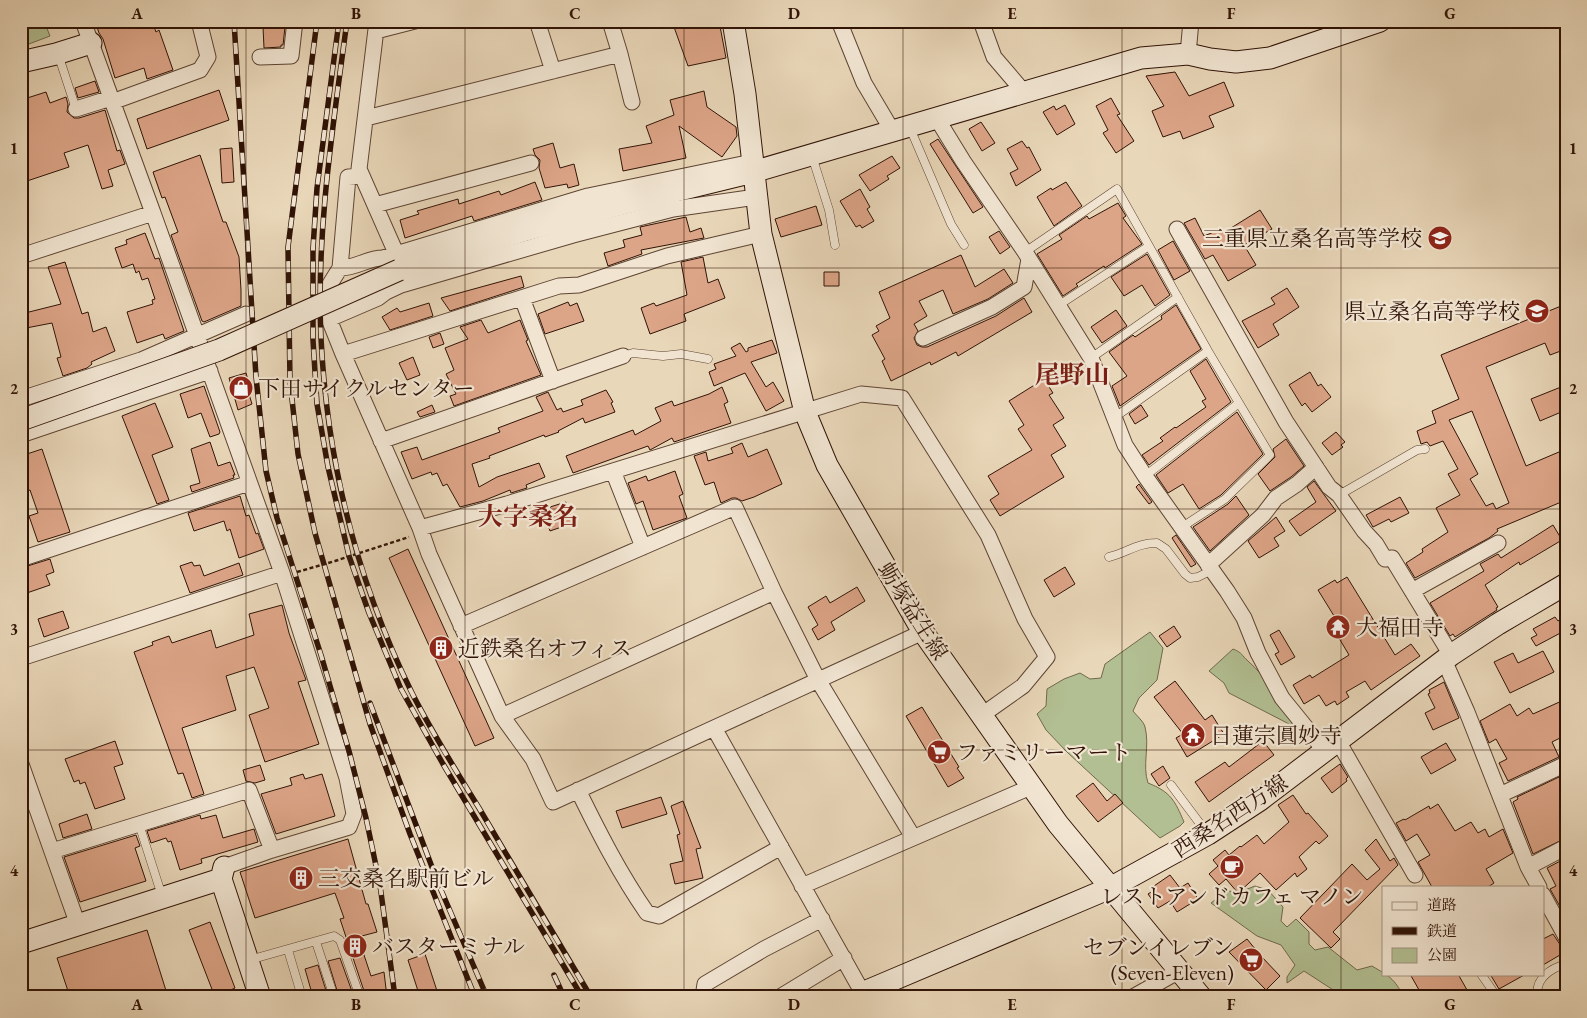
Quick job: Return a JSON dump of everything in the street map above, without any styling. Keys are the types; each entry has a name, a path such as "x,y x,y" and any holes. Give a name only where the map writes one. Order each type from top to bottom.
{"street":[{"path":"21,943 163,898 272,850 349,827 354,814 347,778 282,573 83,21"},
{"path":"76,109 111,100 200,70 208,58 198,21"},
{"path":"260,57 291,56 295,21"},
{"path":"398,262 359,169 376,26 416,21"},
{"path":"537,21 553,71"},
{"path":"610,21 632,102"},
{"name":"蛎塚益生線","path":"733,21 745,94 761,234 805,412 827,465 923,632 1058,824 1201,996"},
{"path":"839,21 864,83 901,129"},
{"path":"981,21 994,57 1024,92"},
{"path":"1188,54 1191,21"},
{"path":"21,420 219,350 398,262 526,230 752,167 812,154 1141,58 1188,54 1236,62 1270,58 1380,21"},
{"path":"21,62 91,43"},
{"path":"366,118 620,54"},
{"path":"936,117 1059,305 1091,358 1125,445 1244,618 1255,646 1282,698 1331,746 1415,875"},
{"path":"375,206 531,163"},
{"path":"362,176 348,177 340,268 330,284 329,319 420,528 429,554 502,716 532,759 553,802 923,632"},
{"path":"329,319 378,298 401,285 564,237 673,209 756,197"},
{"path":"21,256 153,213"},
{"path":"1176,229 1286,422 1328,487 1339,495 1385,559 1392,558 1412,591 1447,658 1528,867 1538,886"},
{"path":"343,354 559,286 579,285 697,248 761,234"},
{"path":"923,338 992,307 1024,287 1027,256"},
{"path":"340,268 351,268 375,258 398,262"},
{"path":"522,298 553,381"},
{"path":"21,399 140,360 246,314"},
{"path":"382,442 623,356"},
{"path":"21,435 210,371"},
{"path":"420,528 613,472 860,394 902,398 988,535 1025,619 1046,657 1023,686 982,715"},
{"path":"1210,568 1263,515 1276,498 1297,484 1316,467"},
{"path":"613,472 643,547"},
{"path":"21,559 249,483"},
{"path":"461,626 735,507 774,592 818,680 913,837"},
{"path":"1412,591 1498,542"},
{"path":"21,658 282,573"},
{"name":"西桑名西方線","path":"859,996 1110,888 1208,834 1260,800 1447,658 1498,624 1566,584"},
{"path":"502,716 774,592"},
{"path":"714,728 844,958 859,996"},
{"path":"21,764 78,925"},
{"path":"1500,794 1566,764"},
{"path":"802,886 1033,786"},
{"path":"52,851 249,790 272,850"},
{"path":"578,790 607,848 629,887 647,913 659,916 781,847"},
{"path":"1528,867 1566,847"},
{"path":"223,873 260,997"},
{"path":"1544,897 1566,937"},
{"path":"703,997 704,984 757,953 822,919"},
{"path":"780,997 844,958"},
{"path":"1133,997 1179,971"}],"lane":[{"path":"58,53 76,109"},
{"path":"901,129 964,245"},
{"path":"812,154 829,210 835,245"},
{"path":"1027,256 1117,189 1270,455 1225,499 1182,527"},
{"path":"1059,305 1149,246"},
{"path":"1091,358 1178,297"},
{"path":"1115,417 1208,350"},
{"path":"623,356 633,353 663,356 681,354 708,359"},
{"path":"1145,476 1239,404"},
{"path":"1339,495 1417,450 1425,449"},
{"path":"1109,557 1137,545 1157,543 1166,549 1190,578 1198,577 1210,568"},
{"path":"1171,785 1208,834"},
{"path":"138,824 163,898"},
{"path":"248,960 334,936 340,940 360,997"},
{"path":"316,942 334,997"},
{"path":"288,950 302,997"},
{"path":"1544,975 1554,968 1566,964"},
{"path":"1482,976 1497,997"},
{"path":"1538,997 1539,984 1543,976"}],"path":[{"path":"282,573 289,574 335,561 408,537 420,528"}],"green space":[{"path":"21,21 44,21 50,36 21,47"},
{"path":"1150,632 1163,648 1157,680 1139,698 1133,711 1145,727 1147,741 1146,776 1148,783 1156,786 1171,798 1184,822 1160,838 1067,752 1046,730 1037,714 1046,706 1047,689 1064,679 1080,673 1090,679 1101,678 1105,664"},
{"path":"1233,649 1240,653 1267,681 1292,720 1291,725 1229,693 1224,683 1209,671"},
{"path":"1255,886 1268,890 1283,907 1281,921 1287,927 1296,919 1309,932 1309,944 1315,950 1328,947 1357,970 1372,966 1382,972 1382,976 1391,978 1404,997 1344,997 1304,971 1287,983 1287,977 1295,965 1281,945 1257,936 1211,903 1227,891 1240,892"}],"building":[{"path":"95,21 152,21 156,32 159,30 173,70 147,79 144,68 115,78 103,39"},
{"path":"705,21 719,21 726,58 688,66 674,27"},
{"path":"263,27 285,27 283,45 281,47 264,48"},
{"path":"1175,72 1189,96 1224,82 1234,106 1209,116 1214,127 1183,139 1180,131 1163,137 1152,111 1164,106 1146,76"},
{"path":"95,81 99,92 78,98 75,88"},
{"path":"219,90 229,120 147,149 137,119"},
{"path":"704,91 707,107 736,127 737,136 722,157 679,126 686,158 623,171 619,149 652,143 646,126 674,115 670,100"},
{"path":"46,92 50,103 66,97 68,104 67,112 74,118 105,110 117,151 120,150 125,164 108,170 113,186 102,189 88,145 64,153 69,167 21,183 21,100"},
{"path":"1111,98 1120,114 1117,115 1134,141 1116,153 1103,133 1108,130 1096,106"},
{"path":"1065,105 1075,124 1057,135 1043,112 1054,106 1056,110"},
{"path":"981,122 995,143 982,151 969,129"},
{"path":"938,139 983,207 973,213 930,144"},
{"path":"1022,141 1027,148 1029,147 1041,170 1016,186 1010,173 1018,169 1007,149"},
{"path":"553,143 560,168 574,164 579,185 568,188 567,184 545,188 539,168 540,160 535,155 533,149"},
{"path":"232,148 234,182 222,183 220,149"},
{"path":"200,155 223,222 226,222 239,257 241,290 241,306 204,322 202,321 171,235 178,232 165,197 162,198 153,172"},
{"path":"892,156 900,168 887,176 889,179 870,191 859,175"},
{"path":"535,182 542,200 474,221 472,216 405,238 400,220 419,214 417,211 458,199 459,204 499,191 501,195"},
{"path":"1066,182 1082,206 1054,226 1037,197 1051,188 1052,190"},
{"path":"860,189 870,207 867,209 874,221 862,228 860,225 856,227 840,201"},
{"path":"1118,203 1126,216 1123,218 1142,244 1076,284 1078,286 1063,296 1037,254 1062,239 1059,235 1087,216 1089,219"},
{"path":"816,206 822,225 781,237 775,219"},
{"path":"1260,210 1272,229 1244,245 1256,265 1228,281 1213,255 1205,259 1184,223 1195,218 1204,236 1221,229 1223,233"},
{"path":"686,217 690,232 701,228 704,238 641,250 642,254 608,266 604,253 625,247 623,240 642,235 640,227"},
{"path":"999,231 1010,247 1000,254 989,237"},
{"path":"145,233 155,259 159,258 184,331 165,339 163,334 137,343 127,312 153,304 152,300 155,299 148,278 142,280 139,271 136,273 133,264 122,268 115,248 127,244 126,240"},
{"path":"1173,241 1190,271 1174,280 1158,250"},
{"path":"1147,254 1170,295 1155,306 1142,285 1124,296 1111,277"},
{"path":"961,255 975,287 1004,269 1013,283 988,299 953,314 943,290 919,301 927,316 914,324 918,331 914,338 917,345 927,347 996,316 1024,298 1032,312 958,356 956,352 931,365 930,362 891,381 882,361 885,359 872,335 879,331 876,326 890,318 879,292"},
{"path":"703,257 708,283 718,279 725,298 684,314 686,321 650,334 641,308 654,303 656,306 687,295 681,262"},
{"path":"65,262 82,314 88,312 93,332 106,327 115,351 91,362 92,364 87,368 63,376 57,358 61,357 52,323 21,329 21,314 61,304 48,267"},
{"path":"824,272 839,272 839,286 824,286"},
{"path":"521,276 524,287 450,311 441,298"},
{"path":"1287,288 1299,307 1273,324 1279,335 1258,348 1242,321 1275,304 1271,298"},
{"path":"568,302 570,306 577,303 584,321 545,334 538,314"},
{"path":"429,303 433,316 390,330 382,317 397,308 400,312"},
{"path":"1566,304 1566,349 1550,355 1545,343 1486,367 1526,466 1566,449 1566,500 1497,529 1498,531 1489,538 1415,578 1406,563 1423,552 1422,549 1448,532 1436,508 1460,495 1448,474 1458,469 1443,441 1430,446 1427,442 1421,444 1417,431 1436,423 1432,411 1459,399 1441,355","holes":["1472,411 1509,503 1496,509 1493,503 1486,506 1470,479 1478,474 1449,420"]},
{"path":"1176,305 1201,349 1120,406 1112,386 1127,376 1109,352 1133,335 1135,337 1162,319 1161,316"},
{"path":"1116,310 1127,326 1102,343 1091,327"},
{"path":"481,320 488,333 520,320 528,340 526,341 541,375 454,406 450,396 456,394 446,374 454,370 445,348 468,339 460,327"},
{"path":"440,333 444,344 433,348 429,337"},
{"path":"772,340 777,353 751,362 766,387 773,382 784,401 766,411 745,373 714,386 709,372 716,369 714,364 736,356 731,348 740,343 746,352 748,348"},
{"path":"413,357 420,375 407,380 399,363"},
{"path":"1206,359 1231,402 1149,465 1142,455 1163,441 1160,438 1206,407 1202,401 1206,399 1190,371"},
{"path":"1310,372 1318,386 1321,384 1331,397 1312,412 1305,403 1302,406 1289,385"},
{"path":"246,373 251,390 248,391 252,404 238,410 229,378"},
{"path":"1044,379 1053,393 1049,395 1064,418 1053,425 1066,446 1051,455 1064,477 1000,516 990,500 999,494 988,476 1032,450 1018,429 1024,425 1009,401"},
{"path":"1566,385 1566,410 1540,421 1531,399"},
{"path":"204,386 220,432 210,437 201,413 188,418 180,394"},
{"path":"722,387 728,402 724,404 731,423 674,442 672,438 650,450 648,446 573,473 566,456 633,430 635,435 661,421 655,408 672,401 674,406 709,394"},
{"path":"606,390 613,402 611,403 615,412 585,423 583,418 559,432 545,437 544,435 472,464 479,487 497,477 539,463 545,477 526,485 527,488 511,493 510,490 483,501 460,507 447,484 443,486 437,473 432,475 431,472 412,479 401,452 417,447 422,460 500,432 498,428 543,411 536,397 548,392 557,410 561,408 563,412 583,405 581,400"},
{"path":"155,403 173,447 152,455 169,500 157,504 122,416"},
{"path":"432,405 435,412 420,417 417,412"},
{"path":"1141,405 1148,416 1135,424 1129,414"},
{"path":"1237,412 1263,454 1221,495 1199,509 1183,484 1168,493 1156,475"},
{"path":"1336,432 1345,442 1341,445 1343,447 1332,455 1322,443"},
{"path":"1286,439 1304,466 1270,491 1258,474 1275,457 1273,449"},
{"path":"210,442 218,466 230,462 235,475 233,475 234,478 192,492 190,486 200,483 191,449"},
{"path":"742,443 748,457 767,449 782,484 742,501 732,498 721,503 714,482 705,485 694,456 706,452 708,461 733,453 731,448"},
{"path":"42,449 70,532 38,542 29,516 38,513 30,490 21,493 21,456"},
{"path":"675,471 683,494 679,496 687,518 653,530 643,501 636,504 628,483 646,476 648,481"},
{"path":"1314,481 1336,511 1300,536 1289,521 1316,502 1307,487"},
{"path":"1139,484 1152,502 1149,504 1136,487"},
{"path":"240,496 246,516 249,515 264,549 239,558 230,529 227,531 224,521 194,531 188,513"},
{"path":"1236,496 1249,515 1210,551 1193,527 1228,504"},
{"path":"1400,497 1409,513 1391,522 1389,519 1373,527 1366,515"},
{"path":"566,502 573,523 550,531 546,520 554,517 550,507"},
{"path":"1276,517 1285,531 1274,538 1279,546 1259,558 1248,541"},
{"path":"1553,525 1562,540 1520,565 1519,562 1485,585 1498,607 1496,608 1497,610 1455,637 1453,634 1450,636 1430,603 1484,571 1480,564 1498,554 1501,558"},
{"path":"1176,535 1196,564 1191,567 1172,538"},
{"name":"近鉄桑名オフィス","path":"408,549 494,738 475,746 389,558"},
{"path":"50,559 54,572 46,575 50,585 21,595 21,568"},
{"path":"192,562 194,566 200,565 204,576 239,563 243,575 190,593 180,566"},
{"path":"1065,567 1075,584 1054,597 1044,580"},
{"path":"1347,577 1395,655 1411,644 1420,656 1371,690 1365,681 1346,692 1349,697 1337,705 1335,701 1326,706 1319,695 1304,704 1293,685 1310,675 1312,678 1349,655 1333,628 1339,624 1318,590 1335,580 1337,583"},
{"path":"857,587 865,601 831,622 835,630 818,640 812,629 818,625 808,607 826,596 830,603"},
{"path":"282,605 289,633 306,680 298,682 319,744 265,762 249,715 269,708 254,667 226,676 236,710 182,728 204,794 192,798 183,773 178,774 134,652 153,645 152,642 169,636 172,643 211,630 216,648 254,635 249,614"},
{"path":"63,611 69,628 44,637 38,619"},
{"path":"1566,616 1566,630 1536,646 1531,638 1537,635 1533,629 1555,617 1558,621"},
{"path":"1174,626 1181,637 1167,647 1159,636"},
{"path":"1279,630 1295,657 1281,665 1275,654 1279,652 1270,635"},
{"path":"1543,651 1554,672 1510,693 1494,662 1513,653 1518,663"},
{"path":"1175,681 1205,720 1212,715 1224,734 1187,757 1176,738 1183,734 1154,697"},
{"path":"1444,682 1459,718 1433,730 1425,713 1435,708 1428,694 1430,693 1429,690"},
{"path":"1566,699 1566,735 1552,742 1559,757 1508,781 1499,763 1507,759 1496,739 1489,743 1480,721 1510,704 1517,716 1529,708 1533,714"},
{"name":"ファミリーマート","path":"922,707 964,778 948,787 906,716"},
{"path":"115,741 123,764 114,767 125,799 95,809 85,782 80,784 79,780 74,782 65,759"},
{"path":"1263,741 1274,755 1209,802 1195,782 1225,762 1229,767"},
{"path":"1446,743 1456,760 1431,774 1421,757"},
{"path":"1340,764 1348,777 1347,781 1332,793 1321,778"},
{"path":"260,765 265,780 255,783 246,781 243,770"},
{"path":"1163,766 1170,778 1159,786 1151,774"},
{"path":"303,774 305,779 322,774 335,816 276,834 261,794 292,785 290,778"},
{"path":"1559,777 1566,793 1566,838 1533,854 1513,802 1518,799 1517,797"},
{"path":"1093,783 1107,801 1115,794 1123,803 1098,822 1076,796"},
{"path":"1293,795 1306,814 1308,813 1328,836 1319,844 1316,841 1299,857 1307,869 1297,877 1295,873 1276,890 1260,873 1238,893 1226,879 1219,885 1209,874 1218,866 1213,860 1225,850 1229,855 1257,835 1264,844 1289,822 1278,805"},
{"path":"661,797 667,814 622,828 616,811"},
{"path":"683,801 701,848 696,849 703,878 675,884 670,864 683,861 677,835 680,834 671,806"},
{"path":"1438,804 1455,831 1471,822 1478,833 1485,829 1489,837 1503,829 1513,853 1486,869 1494,883 1490,886 1431,886 1418,862 1430,855 1417,834 1406,841 1396,823 1429,806 1430,809"},
{"path":"87,814 92,829 63,838 59,824"},
{"path":"200,815 201,819 216,815 223,838 254,829 258,842 201,859 202,863 180,870 171,841 168,842 166,838 151,843 147,831"},
{"path":"136,835 140,846 135,848 146,881 80,902 64,857"},
{"name":"三交桑名駅前ビル","path":"348,839 366,904 368,904 377,932 358,937 371,976 384,972 387,997 366,997 340,919 344,918 335,893 255,918 240,872"},
{"path":"1376,839 1390,861 1394,858 1398,865 1333,932 1340,939 1331,948 1300,918 1352,864 1367,880 1380,869 1365,850"},
{"path":"1566,858 1566,917 1550,889 1556,886 1547,868"},
{"path":"1170,875 1180,888 1188,883 1198,899 1177,912 1170,901 1158,908 1148,894 1156,889 1154,886"},
{"path":"210,922 235,988 215,997 189,930"},
{"path":"147,930 168,997 70,997 57,958"},
{"path":"1553,934 1565,952 1544,964 1544,938"},
{"path":"1247,939 1280,976 1266,990 1229,952"},
{"path":"425,954 439,997 420,997 408,960"},
{"path":"340,958 354,997 339,997 328,961"},
{"path":"318,965 328,997 313,997 305,969"},
{"path":"1411,976 1459,976 1471,997 1423,997"},
{"path":"1491,976 1522,976 1499,989"}],"railway":[{"path":"234,21 256,377 266,471 277,518 321,655 366,818 380,885 395,997"},
{"path":"317,21 288,247 290,381 298,454 315,533 370,724 410,834 475,997"},
{"path":"339,21 317,188 313,248 313,340 317,404 328,467 349,556 369,613 401,689 443,764 581,995"},
{"path":"347,21 323,219 320,298 324,384 338,476 349,521 361,566 376,610 413,695 591,997"},
{"path":"370,703 438,883 487,997"},
{"path":"554,975 564,997"}],"place":[{"name":"三重県立桑名高等学校","path":"1440,238"},
{"name":"県立桑名高等学校","path":"1537,311"},
{"name":"下田サイクルセンター","path":"241,388"},
{"name":"大福田寺","path":"1338,627"},
{"name":"近鉄桑名オフィス","path":"441,648"},
{"name":"日蓮宗圓妙寺","path":"1193,735"},
{"name":"ファミリーマート","path":"939,752"},
{"name":"レストアンドカフェ マノン","path":"1232,867"},
{"name":"三交桑名駅前ビル","path":"301,878"},
{"name":"バスターミナル","path":"355,946"},
{"name":"セブンイレブン (Seven-Eleven)","path":"1251,960"}],"district":[{"name":"尾野山","path":"1072,374"},
{"name":"大字桑名","path":"528,516"}]}
